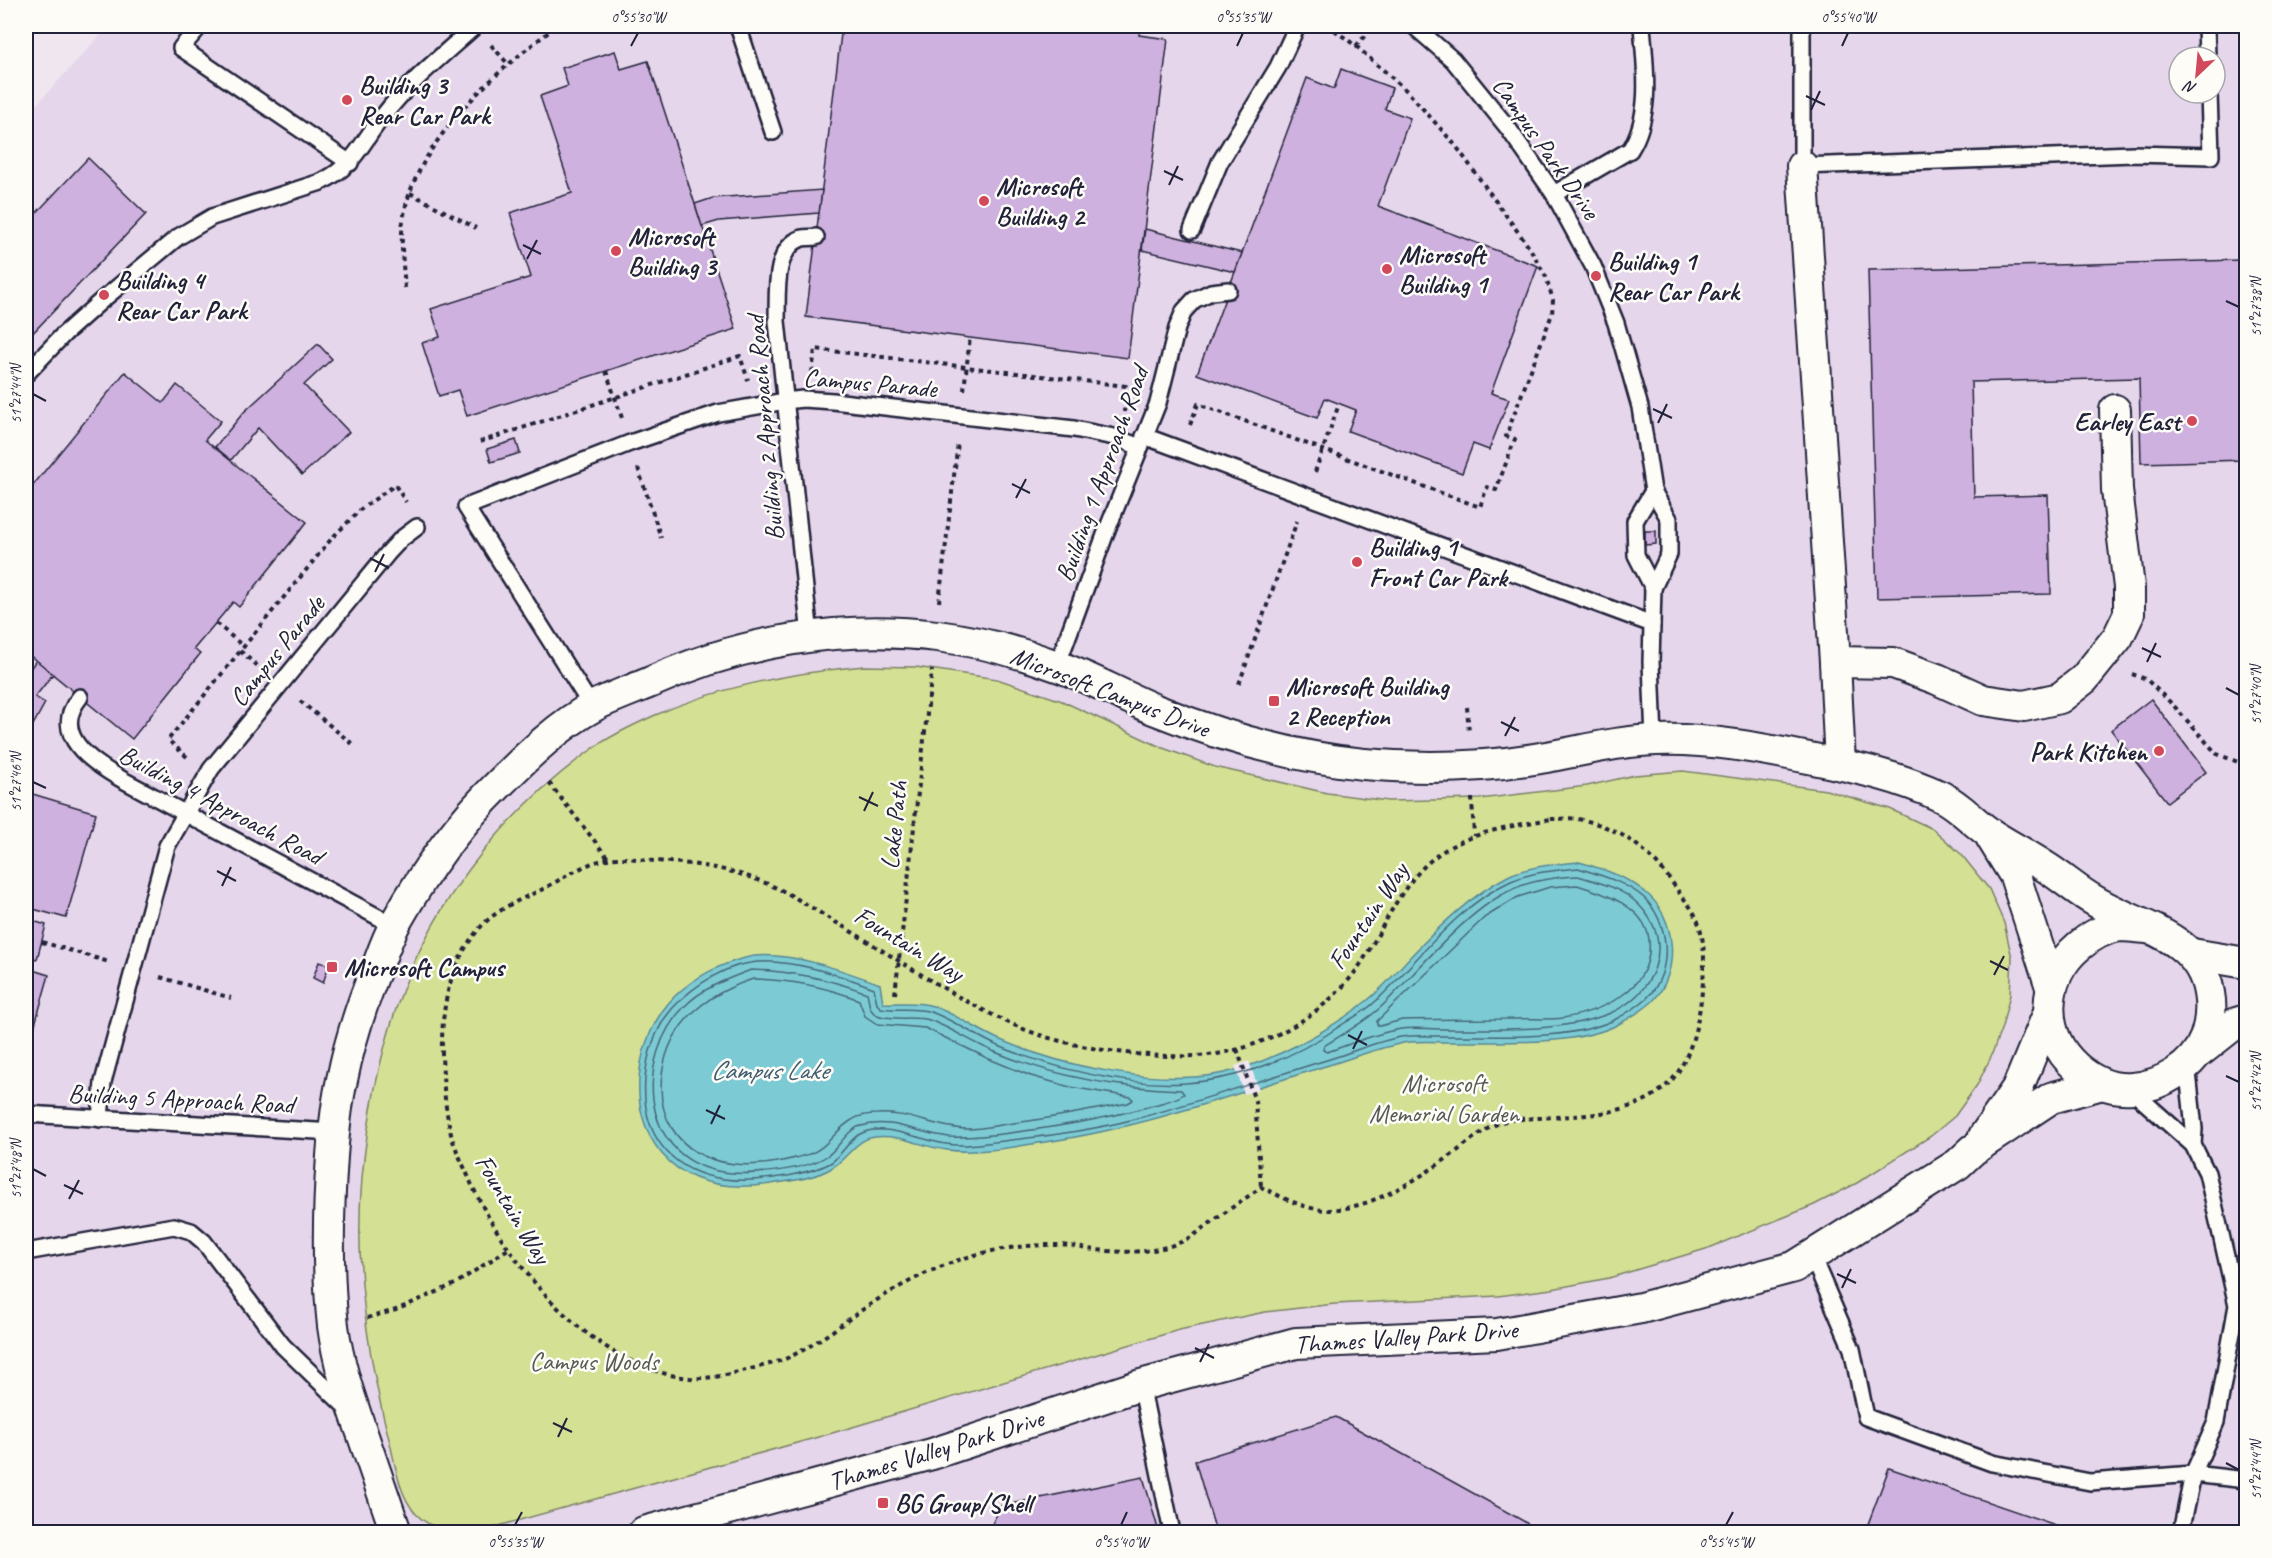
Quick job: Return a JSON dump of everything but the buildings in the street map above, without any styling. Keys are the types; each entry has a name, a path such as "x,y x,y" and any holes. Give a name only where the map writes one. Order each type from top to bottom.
{"street":[{"path":"1802,166 1836,662 1840,764"},
{"path":"1836,662 1893,663 1983,699 2024,706 2060,698 2084,679 2118,637 2129,615 2129,587 2117,490 2115,410"},
{"name":"Microsoft Campus Drive","path":"396,1533 339,1363 332,1321 329,1208 340,1084 362,1004 393,926 432,861 470,812 526,757 592,707 681,668 738,649 810,636 872,633 936,636 993,647 1057,666 1149,708 1230,738 1309,757 1361,764 1420,767 1470,766 1529,760 1654,740 1728,744 1840,764 1898,780 1948,800 1988,832"},
{"path":"1988,832 2051,870 2098,904 2176,940 2192,954 2207,979 2211,1004 2208,1032 2192,1058"},
{"path":"1988,832 2015,876 2050,999 2055,1040 2065,1056 2086,1076 2116,1086 2168,1079 2236,1023 2247,1020"},
{"path":"2050,999 2065,958 2094,934 2121,926 2151,929"},
{"path":"2192,954 2247,963"},
{"name":"Thames Valley Park Drive","path":"1973,1150 2018,1087 2050,999"},
{"name":"Thames Valley Park Drive","path":"644,1533 932,1455 1142,1385 1296,1342 1497,1334 1641,1308 1794,1267 1958,1164 1973,1150 2051,1098 2116,1086"}],"lane":[{"path":"200,26 182,48 350,163"},
{"path":"26,374 64,334 178,237 212,218 321,182 338,174 350,163 383,115 420,77 476,26"},
{"path":"738,26 773,132"},
{"path":"1192,230 1220,162 1278,67 1297,26"},
{"name":"Campus Park Drive","path":"1414,26 1453,60 1508,128 1554,194 1584,247 1616,323 1640,407 1653,491 1668,519 1670,554 1653,588 1654,740"},
{"path":"1554,194 1630,150 1638,138 1645,72 1642,26"},
{"path":"1802,26 1802,166 2133,154 2211,156 2209,105"},
{"path":"2206,26 2207,45"},
{"name":"Building 2 Approach Road","path":"810,636 777,321 779,272 784,256 792,245 802,238 816,237"},
{"name":"Building 1 Approach Road","path":"1057,666 1105,535 1158,403 1177,328 1184,311 1194,300 1211,292 1228,290"},
{"name":"Campus Parade","path":"592,707 466,507 630,443 718,413 803,399 1074,429 1142,442 1306,496 1653,624"},
{"name":"Campus Park Drive","path":"1653,491 1635,521 1636,555 1653,588"},
{"name":"Campus Parade","path":"100,1119 103,1082 166,846 211,769 388,553 417,527"},
{"name":"Building 4 Approach Road","path":"81,697 72,710 71,734 83,752 107,771 393,926"},
{"path":"2192,1058 2193,1145"},
{"path":"2116,1086 2193,1145 2207,1173 2237,1305 2216,1422 2193,1474 2181,1533"},
{"name":"Building 5 Approach Road","path":"26,1114 334,1132"},
{"path":"26,1252 174,1226 191,1231 204,1242 283,1346 357,1419"},
{"path":"1812,1256 1852,1349 1866,1417 1992,1462 2090,1482 2193,1474 2247,1480"},
{"path":"1142,1385 1172,1533"}],"path":[{"path":"405,288 401,248 405,210 410,193 431,150 447,127 508,65 557,26"},
{"path":"1188,430 1198,404 1480,507 1487,487 1496,490 1515,439 1506,436 1552,314 1553,300 1546,277 1531,250 1456,146 1407,92 1356,46 1329,26"},
{"path":"1356,46 1373,26"},
{"path":"410,193 476,228"},
{"path":"938,608 970,337"},
{"path":"806,375 812,375 814,349 967,364 1126,386 1124,412 1134,413"},
{"path":"480,442 740,356 748,381 757,378"},
{"path":"1239,684 1339,404"},
{"path":"181,765 187,757 168,740 332,538 361,509 395,485 411,509"},
{"path":"216,623 244,647"},
{"name":"Lake Path","path":"895,994 933,660"},
{"path":"2098,662 2146,679 2217,754 2247,765"},
{"path":"1467,707 1469,736"},
{"path":"545,778 608,858"},
{"path":"1471,788 1474,836"},
{"name":"Fountain Way","path":"1551,819 1581,819 1614,830 1640,845 1664,870 1697,918 1704,952 1704,983 1698,1021 1687,1056 1671,1081 1649,1099 1621,1110 1504,1121 1486,1129 1448,1158 1409,1182 1368,1202 1348,1207 1324,1210 1299,1204 1261,1187 1184,1241 1146,1251 1106,1251 1062,1245 1007,1249 955,1261 889,1293 824,1338 782,1361 723,1376 690,1378 648,1368 609,1349 580,1328 534,1283 508,1249 478,1198 453,1142 445,1098 442,1020 447,989 460,956 481,926 509,905 586,866 608,858 701,865 767,883 899,959 938,986 1023,1029 1064,1042 1111,1050 1189,1057 1213,1055 1238,1049 1283,1032 1320,1009 1341,990 1360,964 1396,901 1416,874 1443,851 1474,836 1513,825 1551,819"},
{"path":"1238,1049 1255,1101 1261,1187"},
{"path":"362,1319 396,1310 455,1284 508,1249"}],"shaded area":[{"path":"109,26 2246,26 2246,1532 26,1532 26,116"}],"green space":[{"path":"864,666 916,667 997,679 1062,701 1163,748 1215,767 1327,793 1388,801 1480,799 1587,786 1635,775 1683,771 1826,790 1890,809 1933,829 1961,854 1989,889 2004,923 2012,958 2010,995 2002,1027 1977,1085 1955,1116 1931,1136 1857,1183 1814,1205 1709,1248 1609,1278 1552,1289 1498,1296 1335,1304 1265,1312 1179,1330 829,1434 477,1532 437,1528 416,1514 402,1491 397,1474 370,1347 360,1246 362,1178 374,1093 387,1037 417,956 451,896 492,840 541,790 602,742 653,716 730,689 783,677"}],"water":[{"name":"Campus Lake","path":"1579,862 1622,877 1645,892 1664,916 1671,945 1668,976 1652,1002 1621,1023 1599,1032 1557,1040 1405,1043 1372,1051 1153,1119 1081,1136 1008,1148 959,1151 893,1137 875,1137 856,1146 825,1172 767,1185 718,1184 688,1174 674,1166 662,1154 650,1136 642,1116 639,1095 643,1052 661,1013 681,990 698,978 726,964 745,958 777,956 795,958 849,973 880,984 883,1003 927,1004 998,1039 1050,1058 1139,1076 1197,1077 1224,1073 1262,1061 1300,1044 1337,1022 1375,994 1456,912 1481,892 1508,876 1534,868"}],"pier":[{"path":"1249,1061 1259,1090 1244,1094 1235,1066"}],"place":[{"name":"Building 3 Rear Car Park","path":"347,100"},
{"name":"Microsoft Building 2","path":"984,201"},
{"name":"Microsoft Building 3","path":"616,251"},
{"name":"Microsoft Building 1","path":"1387,269"},
{"name":"Building 1 Rear Car Park","path":"1596,276"},
{"name":"Building 4 Rear Car Park","path":"104,295"},
{"name":"Earley East","path":"2192,421"},
{"name":"Building 1 Front Car Park","path":"1357,562"},
{"name":"Microsoft Building 2 Reception","path":"1274,701"},
{"name":"Park Kitchen","path":"2159,751"},
{"name":"Microsoft Campus","path":"332,967"},
{"name":"BG Group/Shell","path":"883,1503"}],"park label":[{"name":"Microsoft Memorial Garden","path":"1444,1098"},
{"name":"Campus Woods","path":"594,1361"}]}
